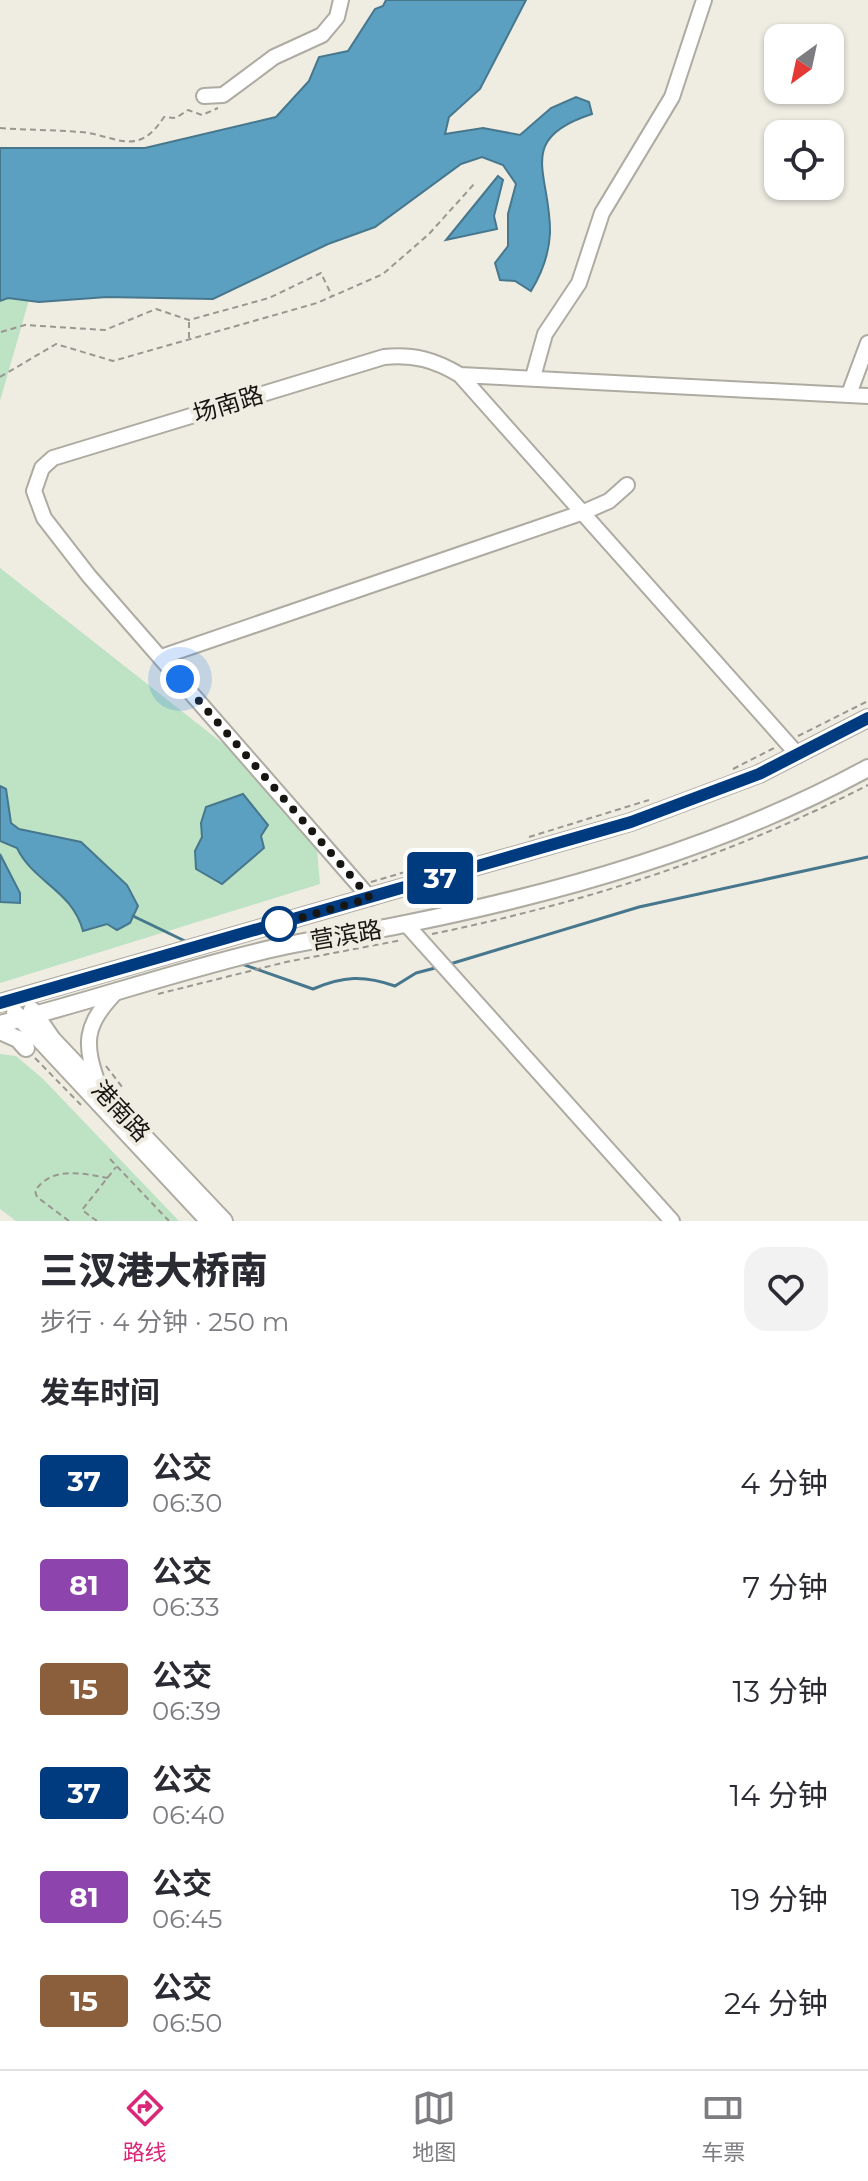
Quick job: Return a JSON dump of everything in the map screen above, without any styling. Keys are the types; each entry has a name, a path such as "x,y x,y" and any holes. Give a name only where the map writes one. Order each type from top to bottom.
{"main road":[{"name":"营滨路","path":"5,1002 262,929 365,891 703,796 798,755 868,718"},
{"name":"营滨路","path":"0,1024 265,950 406,924 627,869 726,833 868,768"},
{"name":"港南路","path":"27,995 26,1018 209,1221"},
{"name":"港南路","path":"5,1002 26,1018 100,1090 224,1221"},
{"path":"0,1031 18,1039 26,1048"}],"street":[{"path":"204,96 223,95 259,66 322,35 337,17 341,0"},
{"path":"533,377 545,334 579,283 602,213 672,97 704,0"},
{"path":"849,394 868,343"},
{"name":"场南路","path":"365,891 44,518 34,491 42,468 53,458 384,357 407,355 438,362 460,375 798,755"},
{"path":"460,375 868,396"},
{"path":"161,657 584,512 609,501 627,485"},
{"path":"406,924 672,1221"},
{"path":"100,1090 87,1041 101,1008 119,989"}],"path":[{"path":"0,128 88,133 108,141 126,141 147,136 164,117 176,118 188,110 202,115 222,106"},
{"path":"0,377 56,344 113,361 333,297 383,274 429,234 475,183"},
{"path":"1,332 25,325 105,330 156,309 189,320 269,298 321,273 333,297"},
{"path":"189,320 189,339"},
{"path":"734,769 868,701"},
{"path":"521,839 590,826 655,798"},
{"path":"365,891 462,856"},
{"path":"158,994 286,962"},
{"path":"103,1061 123,1088"},
{"path":"110,1159 169,1221"},
{"path":"97,1221 82,1210 117,1166"},
{"path":"69,1221 37,1197 35,1191 40,1183 47,1176 59,1173 108,1178"}],"green space":[{"path":"0,282 33,286 0,401"},
{"path":"0,568 226,746 317,850 320,884 0,983"},
{"path":"0,1054 16,1056 43,1079 179,1221 16,1221 0,1209"}],"water":[{"path":"386,0 526,0 480,89 449,117 445,134 483,128 520,135 551,108 576,97 589,102 592,114 568,124 553,135 545,147 542,161 550,233 544,264 531,291 515,281 500,280 495,263 508,246 508,214 516,184 503,165 482,157 461,164 375,227 328,244 213,299 107,297 39,302 8,298 0,301 0,148 145,148 276,117 309,81 319,57 348,51 375,9 383,6"},
{"path":"498,176 503,180 494,216 497,229 446,240"},
{"path":"0,786 6,789 11,823 19,829 81,842 127,885 138,906 130,923 117,930 107,924 83,931 78,917 62,896 33,870 17,848 0,841"},
{"path":"243,794 268,825 261,836 264,848 222,884 196,869 195,851 202,837 201,823 206,807"},
{"path":"0,854 20,893 20,903 0,902"}],"waterway":[{"path":"450,964 639,907 868,857"},
{"path":"133,916 187,942"},
{"path":"239,963 313,989 354,978 395,986 416,973 439,967"}],"bus line":[{"name":"37","path":"0,1003 631,822 759,774 868,718"}],"route":[{"path":"180,679 370,898 279,924"}]}
